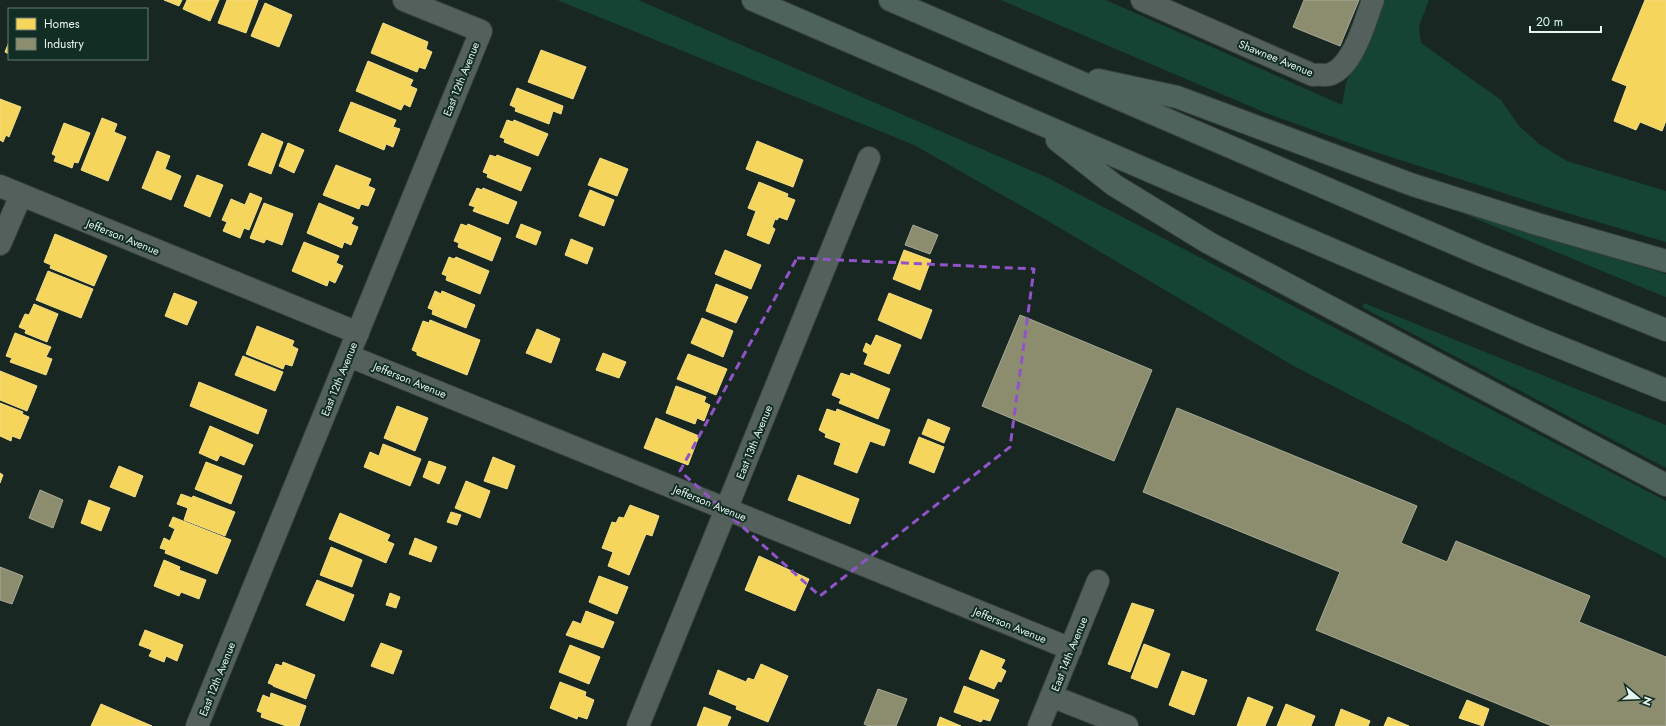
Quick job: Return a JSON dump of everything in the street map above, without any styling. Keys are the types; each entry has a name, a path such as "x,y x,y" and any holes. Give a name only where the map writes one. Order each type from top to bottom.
{"highway":[{"path":"753,0 1530,335 1666,390"},
{"path":"890,0 1481,255 1666,330"},
{"path":"1053,71 1177,97 1413,185 1537,224 1666,261"},
{"path":"1034,122 1114,185 1209,243 1666,485"}],"street":[{"name":"East 12th Avenue","path":"197,726 349,356 480,31 404,0"},
{"name":"Shawnee Avenue","path":"1142,0 1313,74 1331,74 1345,64 1354,49 1373,0"},
{"name":"East 13th Avenue","path":"638,726 869,158"},
{"name":"Jefferson Avenue","path":"0,186 358,333"},
{"path":"0,244 20,195"},
{"name":"Jefferson Avenue","path":"349,356 1071,649"},
{"name":"East 14th Avenue","path":"1039,726 1098,581"},
{"path":"1051,696 1127,726"}],"highlighted area":[{"path":"797,258 1034,269 1010,447 820,596 680,471"}],"green space":[{"path":"557,0 638,0 1046,177 1666,501 1666,558 1292,365 1048,221 914,145"},
{"path":"1001,0 1106,0 1342,105 1346,83 1382,0 1429,0 1419,26 1421,43 1501,100 1519,126 1539,144 1567,161 1666,191 1666,242 1547,207 1372,151 1266,113"},
{"path":"1462,213 1666,274 1666,297 1653,292"},
{"path":"1364,303 1666,425 1666,468 1362,307"}],"building: Homes":[{"path":"164,0 182,0 179,6"},
{"path":"187,0 219,0 210,21 183,9"},
{"path":"227,0 258,0 246,33 218,23"},
{"path":"1645,0 1666,0 1666,121 1662,131 1640,122 1636,130 1614,121 1627,86 1612,80"},
{"path":"265,3 292,15 279,47 251,36"},
{"path":"383,23 428,42 426,49 432,52 425,69 419,67 417,72 371,53"},
{"path":"8,44 8,54 5,52"},
{"path":"541,50 586,67 573,99 528,82"},
{"path":"368,61 413,80 410,86 417,89 410,107 404,104 401,110 356,91"},
{"path":"517,88 563,106 561,114 553,111 549,124 515,111 516,108 510,105"},
{"path":"0,99 21,107 9,137 6,135 3,142 0,140"},
{"path":"351,102 396,120 393,127 400,129 393,147 386,144 384,150 339,131"},
{"path":"102,118 117,124 114,132 126,137 108,181 81,170"},
{"path":"507,120 513,122 514,120 548,134 538,156 504,142 505,139 500,137"},
{"path":"64,123 90,133 78,163 74,162 72,168 54,161 56,156 52,154"},
{"path":"262,133 283,142 271,174 248,165"},
{"path":"757,141 803,160 793,187 746,169"},
{"path":"288,143 304,150 294,173 279,166"},
{"path":"157,151 170,156 165,169 181,176 171,200 142,188"},
{"path":"490,155 496,157 497,155 531,168 521,191 487,177 488,174 483,172"},
{"path":"600,158 628,169 617,196 588,185"},
{"path":"336,165 371,179 368,186 375,189 368,206 361,204 359,209 323,195"},
{"path":"197,175 223,185 210,217 184,206"},
{"path":"759,182 788,194 787,197 795,200 787,220 779,217 777,220 775,219 772,227 775,229 769,244 747,235 756,211 748,208"},
{"path":"477,188 482,190 483,188 517,202 508,224 473,211 475,207 469,205"},
{"path":"590,190 614,200 604,226 579,216"},
{"path":"250,193 262,198 249,230 244,228 240,238 223,231 227,222 222,220 231,199 245,205"},
{"path":"264,203 293,214 282,245 266,239 264,243 250,238"},
{"path":"319,203 354,218 351,224 358,227 351,245 344,242 342,248 307,233"},
{"path":"461,224 467,226 468,224 501,238 492,261 458,247 459,243 454,241"},
{"path":"521,224 541,232 536,245 516,237"},
{"path":"55,234 107,256 94,286 50,268 51,265 44,262"},
{"path":"571,239 593,248 587,264 565,255"},
{"path":"304,242 339,256 336,263 343,266 335,283 329,280 327,286 292,271"},
{"path":"725,250 761,265 751,289 715,274"},
{"path":"904,250 931,260 920,290 893,279"},
{"path":"449,257 454,259 456,257 489,271 480,294 446,280 447,276 442,274"},
{"path":"48,271 93,289 81,318 36,300"},
{"path":"716,284 748,297 736,323 706,311"},
{"path":"435,291 441,294 442,291 475,305 466,328 432,314 433,310 428,308"},
{"path":"174,293 197,302 187,325 165,316"},
{"path":"889,293 932,310 921,339 878,320"},
{"path":"34,304 58,314 47,342 25,333 26,330 19,327 25,314 29,315"},
{"path":"702,318 733,331 723,357 691,343"},
{"path":"430,320 480,340 467,375 417,355 417,352 412,350 423,321 429,323"},
{"path":"257,326 294,341 292,346 298,349 292,366 285,364 283,369 246,354"},
{"path":"537,329 560,339 551,363 526,353"},
{"path":"15,333 51,347 46,357 52,359 46,375 10,362 12,358 6,356"},
{"path":"876,335 901,345 889,374 864,364 868,354 863,351 866,343 871,346"},
{"path":"603,353 626,362 619,378 596,370"},
{"path":"688,354 727,369 716,395 677,379"},
{"path":"243,356 283,372 275,391 235,375"},
{"path":"0,371 37,386 27,411 0,400"},
{"path":"841,373 850,376 851,373 890,389 878,419 839,403 841,399 832,395"},
{"path":"199,382 267,410 258,434 190,406"},
{"path":"676,386 706,397 704,402 710,405 704,421 697,418 695,424 666,413"},
{"path":"0,403 23,412 22,414 29,417 20,439 12,436 11,441 0,436"},
{"path":"397,406 428,418 415,451 384,438"},
{"path":"827,409 836,412 837,409 890,430 884,446 870,441 857,473 834,464 841,443 825,437 826,434 819,430"},
{"path":"656,418 699,436 688,465 644,448"},
{"path":"928,419 950,428 944,443 922,434"},
{"path":"210,426 253,445 244,465 220,455 217,461 199,453"},
{"path":"919,437 944,447 934,473 909,463"},
{"path":"383,444 421,459 410,486 364,467 370,452 379,456"},
{"path":"493,457 515,466 507,489 484,481"},
{"path":"429,461 446,467 439,484 423,477"},
{"path":"206,462 242,476 231,504 195,489"},
{"path":"119,466 143,476 135,497 110,487"},
{"path":"0,473 3,475 0,483"},
{"path":"798,475 859,499 850,524 788,500"},
{"path":"466,481 490,491 480,518 455,508"},
{"path":"181,494 192,498 193,496 235,512 225,536 184,520 188,508 177,504"},
{"path":"89,500 110,508 101,531 81,523"},
{"path":"630,505 659,516 652,536 646,534 629,575 608,566 613,552 602,548 612,522 616,523 619,517 624,518"},
{"path":"451,512 461,515 457,525 447,522"},
{"path":"340,513 390,535 387,541 394,544 386,563 329,539"},
{"path":"173,517 231,540 217,574 165,553 166,550 160,548 164,538 170,541 175,529 169,526"},
{"path":"415,538 437,547 431,562 409,554"},
{"path":"331,547 362,560 352,587 320,575"},
{"path":"759,556 809,579 795,611 745,590"},
{"path":"164,560 180,567 179,570 206,580 199,599 181,592 179,596 154,586"},
{"path":"599,576 628,587 617,614 589,602"},
{"path":"317,580 354,595 344,621 306,605"},
{"path":"390,593 400,597 396,608 386,605"},
{"path":"1132,603 1154,610 1130,672 1108,664"},
{"path":"586,611 614,622 603,648 566,635 573,621 581,624"},
{"path":"145,630 183,645 177,661 166,656 164,662 149,656 152,650 139,645"},
{"path":"381,643 402,651 393,674 371,666"},
{"path":"1144,644 1170,654 1157,688 1131,678"},
{"path":"570,645 600,657 589,684 559,672"},
{"path":"981,650 1005,660 1001,668 1006,671 1001,682 998,681 994,689 969,679"},
{"path":"283,662 315,675 306,699 268,683 276,664 282,666"},
{"path":"761,664 788,676 768,722 736,709 737,706 709,694 718,670 746,682 748,678 754,680"},
{"path":"1182,671 1207,680 1194,715 1169,705"},
{"path":"560,682 586,692 585,696 594,700 587,719 578,716 577,719 550,708"},
{"path":"964,686 999,700 990,721 983,719 981,722 954,712"},
{"path":"271,693 306,706 299,726 286,726 261,717 262,713 257,711 263,695 270,698"},
{"path":"1248,697 1273,707 1265,726 1237,726"},
{"path":"1467,700 1489,709 1483,726 1459,718"},
{"path":"101,704 152,726 91,726"},
{"path":"1286,704 1315,716 1311,726 1277,726"},
{"path":"704,707 731,717 727,726 697,726"},
{"path":"1341,709 1370,721 1368,726 1335,726"},
{"path":"940,717 961,726 937,726"},
{"path":"1388,717 1409,726 1384,726"}],"building: Industry":[{"path":"1304,0 1359,0 1340,46 1293,27"},
{"path":"913,225 938,235 930,254 905,245"},
{"path":"1020,315 1152,370 1114,461 982,406"},
{"path":"1177,408 1417,506 1401,543 1447,562 1456,541 1590,596 1579,622 1666,657 1666,726 1552,726 1316,630 1340,572 1143,492"},
{"path":"40,490 63,500 53,528 29,518"},
{"path":"0,567 23,576 12,604 0,600"},
{"path":"878,689 907,699 896,726 869,726 864,724"}]}
